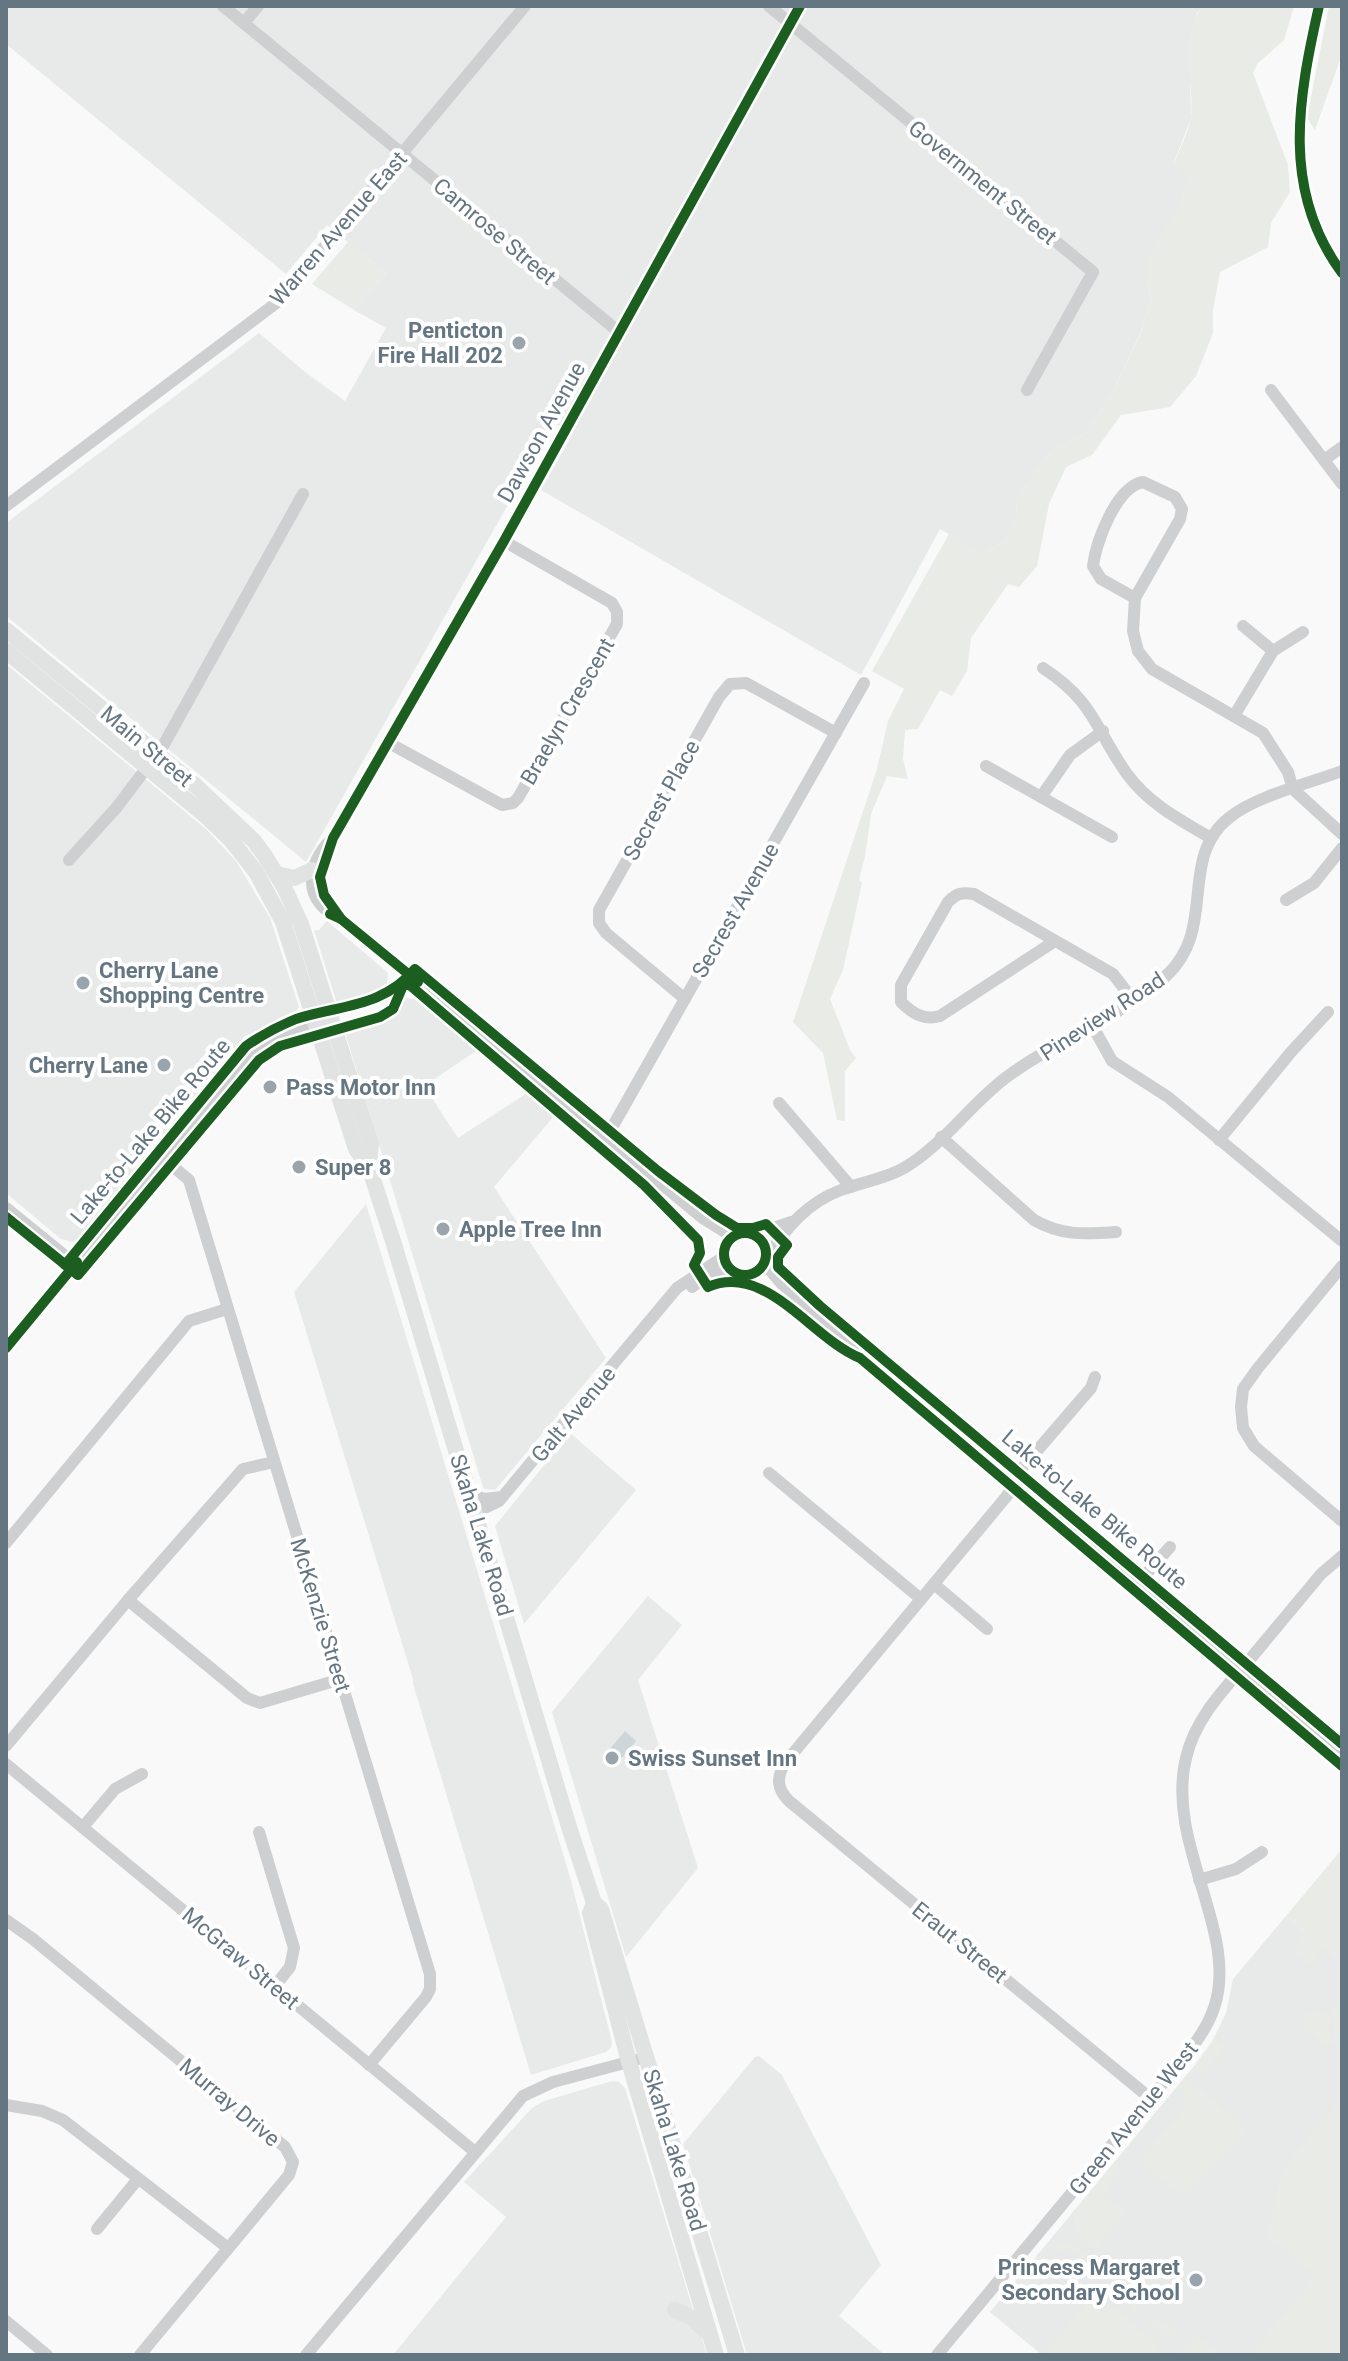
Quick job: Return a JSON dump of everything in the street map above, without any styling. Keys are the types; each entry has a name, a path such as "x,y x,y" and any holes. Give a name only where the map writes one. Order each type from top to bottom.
{"main road":[{"name":"Main Street","path":"6,630 152,761 231,840 271,896"},
{"name":"Main Street","path":"6,651 152,761 196,786 254,841 277,874"},
{"path":"277,874 294,878 315,875"},
{"name":"Skaha Lake Road","path":"277,874 301,924 356,1149 369,1167 594,1903 601,1909 737,2355"},
{"name":"Skaha Lake Road","path":"271,896 323,1022"},
{"name":"Skaha Lake Road","path":"594,1903 590,1913 629,2062 716,2355"},
{"path":"686,2187 685,2213 703,2277 704,2292 700,2303 708,2304 713,2310 727,2355"},
{"path":"675,2310 692,2318 709,2335"}],"street":[{"name":"Camrose Street","path":"223,6 619,332"},
{"path":"244,23 258,6"},
{"name":"Warren Avenue East","path":"6,506 279,301 525,6"},
{"name":"Government Street","path":"769,6 1093,272 1027,390"},
{"name":"Dawson Avenue","path":"315,875 321,850 333,838 504,541 800,6"},
{"path":"1319,6 1300,98 1300,154 1307,200 1319,238 1342,273"},
{"path":"1271,390 1342,484"},
{"path":"1324,460 1342,447"},
{"path":"1135,598 1101,579 1093,566 1107,519 1129,487 1143,482 1175,497 1182,509 1180,519 1135,598 1133,631 1138,651 1152,669 1263,733 1288,772 1293,789 1342,834"},
{"path":"69,860 152,761 303,494"},
{"name":"Braelyn Crescent","path":"389,743 502,805 513,803 518,798 548,747 617,624 617,612 612,603 504,541"},
{"path":"1243,626 1273,651"},
{"path":"1234,716 1273,651 1303,632"},
{"path":"1043,668 1061,679 1084,701 1124,768 1143,792 1158,806 1211,838"},
{"name":"Secrest Place","path":"685,999 606,933 599,923 599,910 705,721 730,684 746,683 836,733"},
{"name":"Secrest Avenue","path":"604,1136 614,1124 864,683"},
{"path":"1041,797 1070,755 1103,731"},
{"path":"986,766 1112,837"},
{"name":"Pineview Road","path":"765,1260 794,1220 824,1197 902,1169 1003,1080 1133,1000 1171,972 1187,946 1197,915 1200,865 1211,838 1223,822 1239,810 1342,771"},
{"path":"1286,900 1314,883 1342,848"},
{"path":"315,875 313,888 328,913 341,919 704,1219 733,1237"},
{"path":"1055,941 940,1016 930,1019 922,1017 901,1002 901,985 948,902 956,894 965,892 974,894 1113,974 1133,1000"},
{"path":"1219,1140 1328,1012"},
{"path":"6,1348 255,1048 275,1037 323,1022"},
{"path":"1092,1025 1112,1061 1168,1097 1342,1241"},
{"path":"779,1103 851,1187"},
{"path":"941,1137 1034,1220 1052,1230 1084,1234 1116,1232"},
{"name":"McKenzie Street","path":"163,1158 189,1180 431,1981 426,1997 369,2065"},
{"path":"6,1208 75,1264"},
{"path":"704,1219 732,1270 782,1284"},
{"name":"Pineview Road","path":"754,1235 794,1220"},
{"path":"725,1254 733,1237 743,1233 754,1235 765,1247 765,1260 782,1284 1342,1753"},
{"name":"Galt Avenue","path":"476,1512 492,1506 502,1497 677,1288 725,1254"},
{"path":"753,1274 765,1260"},
{"path":"1342,1266 1258,1368 1243,1389 1241,1407 1243,1428 1254,1446 1342,1521"},
{"name":"Galt Avenue","path":"663,1307 704,1278 732,1270"},
{"path":"6,1543 189,1321 227,1309"},
{"path":"769,1473 921,1599 1017,1481 1023,1467 1091,1388 1095,1377"},
{"path":"6,1746 243,1469 274,1462"},
{"path":"470,1494 484,1499 502,1497"},
{"path":"1139,1582 1170,1547"},
{"name":"Green Avenue West","path":"937,2355 1196,2043 1206,2027 1217,1997 1219,1957 1182,1806 1186,1759 1203,1717 1321,1574 1342,1556"},
{"path":"934,1584 987,1629"},
{"name":"Eraut Street","path":"921,1599 785,1763 778,1780 780,1790 789,1801 1150,2098"},
{"path":"128,1600 247,1698 260,1703 341,1679"},
{"name":"McGraw Street","path":"6,1764 475,2152"},
{"path":"83,1827 115,1789 142,1774"},
{"path":"259,1832 294,1948 290,1967 275,1986"},
{"path":"1199,1880 1236,1869 1262,1852"},
{"name":"Murray Drive","path":"6,1920 287,2149 293,2162 289,2175 140,2355"},
{"path":"306,2355 513,2106 531,2091 553,2082 646,2057"},
{"path":"6,2105 42,2111 63,2120 228,2248"},
{"path":"97,2229 138,2179"},
{"path":"6,2321 45,2355"}],"shaded area":[{"path":"6,6 1204,6 1197,13 1189,39 1191,118 1173,165 1189,173 1180,206 1147,282 1151,300 1139,336 1112,393 1086,433 1049,453 1016,500 1017,519 1003,542 984,553 940,529 861,675 541,490 573,433 554,423 306,862 6,616 6,523 259,333 345,401 386,328 354,310 386,273 327,225 286,274 6,44"},
{"path":"1204,6 1294,6 1284,40 1257,64 1253,73 1288,165 1290,192 1271,223 1268,247 1220,272 1213,310 1213,333 1196,376 1170,407 1121,415 1092,455 1066,467 1049,504 1037,566 1019,587 1008,584 971,638 967,671 952,696 940,690 918,729 905,730 903,759 908,779 887,776 871,814 859,880 862,883 843,970 830,999 856,1058 845,1071 845,1121 837,1120 823,1053 793,1022 877,769 888,721 904,689 872,671 949,534 984,553 1003,542 1017,519 1016,500 1049,453 1086,433 1112,393 1139,337 1151,300 1147,282 1149,254 1180,206 1188,174 1173,166 1191,117 1190,30"},
{"path":"1329,6 1342,6 1342,54 1315,130 1307,118"},
{"path":"348,242 386,273 354,310 312,284"},
{"path":"6,664 206,829 236,861 270,918 299,1007 291,1017 245,1036 73,1242 61,1239 6,1193"},
{"path":"327,921 388,973 387,985 373,996 337,1004 314,930 319,930"},
{"path":"407,998 420,1000 479,1049 424,1086 458,1138 527,1093 554,1116 494,1187 606,1358 495,1490 484,1489 482,1484 346,1034 349,1027 385,1015"},
{"path":"366,1204 570,1877 612,2042 606,2052 531,2075 294,1292"},
{"path":"570,1433 636,1490 524,1624 495,1526"},
{"path":"648,1596 682,1625 638,1680 698,1868 626,1957 552,1712"},
{"path":"625,1731 636,1741 620,1760 609,1750"},
{"path":"1342,1849 1342,1962 1325,1948 1310,1965 1292,1949 1306,1932 1286,1916"},
{"path":"1286,1916 1342,1962 1342,2355 1042,2355 990,2312 1209,2048 1226,2013 1233,1979"},
{"path":"1342,2008 1342,2049 1336,2050 1332,2009"},
{"path":"1319,2009 1330,2018 1328,2031 1333,2041 1322,2047 1304,2028 1305,2015"},
{"path":"1214,2039 1227,2045 1204,2074 1194,2066"},
{"path":"759,2056 782,2075 881,2265 839,2316 885,2355 747,2355 683,2144"},
{"path":"1185,2077 1241,2123 1245,2131 1242,2140 1192,2190 1179,2194 1138,2161 1187,2105 1181,2100 1185,2095 1177,2087"},
{"path":"612,2081 619,2082 625,2088 707,2355 393,2355 506,2217 464,2182 532,2108 544,2101"},
{"path":"1342,2098 1342,2355 1250,2355 1315,2276 1267,2236 1282,2170"},
{"path":"1116,2160 1120,2172 1104,2192 1096,2185"},
{"path":"1094,2187 1126,2213 1095,2250 1074,2233 1076,2230 1072,2220 1075,2217 1072,2214"},
{"path":"1068,2240 1119,2282 1116,2285 1070,2248 1064,2254 1053,2244"},
{"path":"1041,2252 1057,2263 1051,2270 1044,2264 1010,2304 1000,2300"},
{"path":"1126,2288 1138,2298 1137,2315 1118,2298"},
{"path":"1088,2301 1105,2314 1112,2306 1157,2343 1161,2355 1043,2355"},
{"path":"1165,2321 1181,2333 1171,2337 1163,2335 1148,2323"},
{"path":"1196,2334 1221,2355 1175,2355"}],"cycle path":[{"path":"341,919 324,895 320,877 333,838 504,541 800,6"},
{"path":"1319,6 1301,110 1302,177 1310,210 1323,242 1342,273"},
{"path":"330,914 341,919 418,982"},
{"name":"Lake-to-Lake Bike Route","path":"65,1265 246,1046 296,1019 375,998 390,991 415,969 658,1171 716,1215 737,1228 766,1224 787,1245 778,1257 778,1267 820,1306 1342,1744"},
{"path":"6,1217 78,1275 259,1060 280,1046 380,1017 393,1009 405,981 644,1185 698,1240 700,1253 694,1265 708,1287 729,1282 749,1285 769,1293 860,1358 1342,1766"},
{"path":"745,1233 760,1239 766,1254 760,1269 745,1275 730,1269 724,1254 730,1239 745,1233"},
{"path":"6,1348 77,1262"}],"place":[{"name":"Penticton Fire Hall 202","path":"519,343"},
{"name":"Cherry Lane Shopping Centre","path":"83,983"},
{"name":"Cherry Lane","path":"164,1065"},
{"name":"Pass Motor Inn","path":"270,1087"},
{"name":"Super 8","path":"299,1167"},
{"name":"Apple Tree Inn","path":"443,1229"},
{"name":"Swiss Sunset Inn","path":"612,1758"},
{"name":"Princess Margaret Secondary School","path":"1196,2280"}]}
